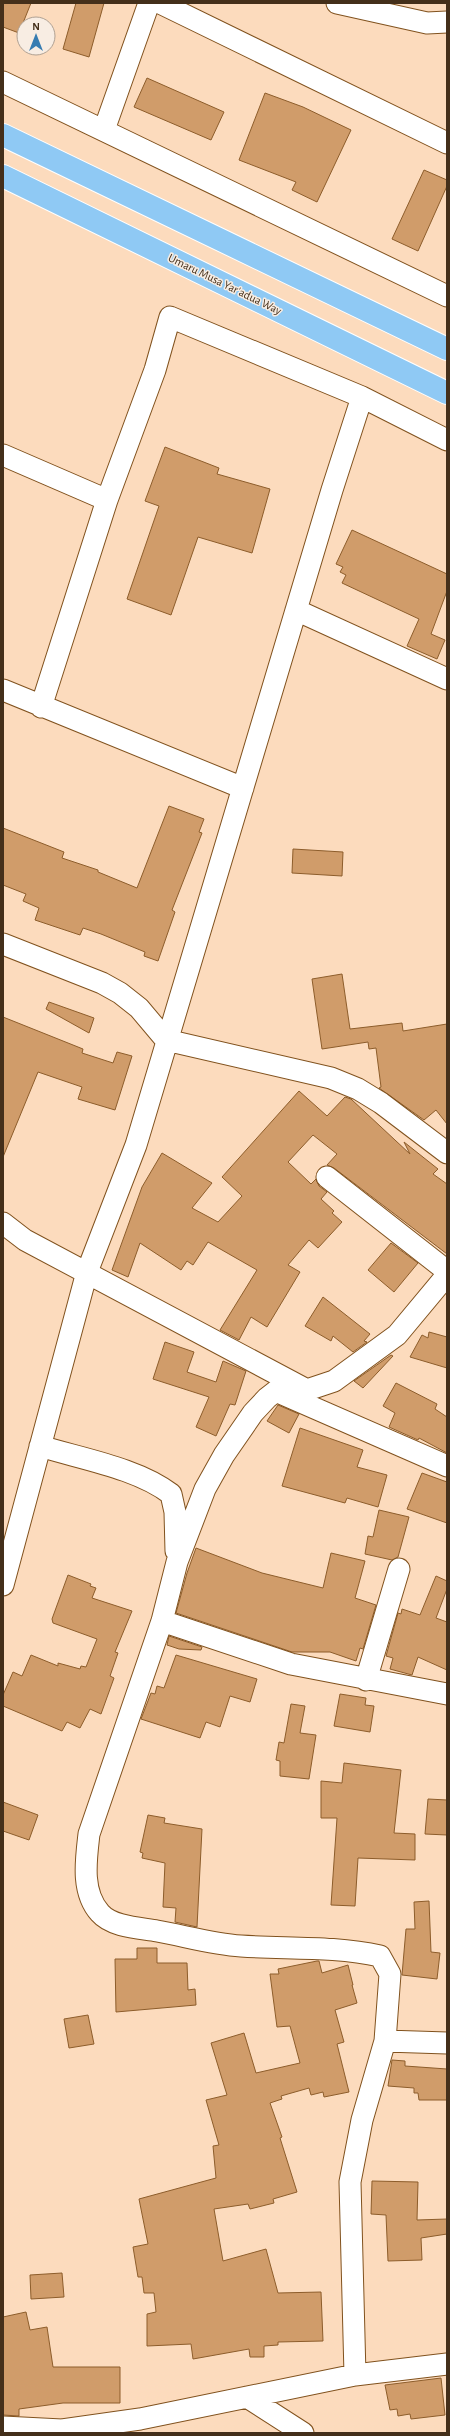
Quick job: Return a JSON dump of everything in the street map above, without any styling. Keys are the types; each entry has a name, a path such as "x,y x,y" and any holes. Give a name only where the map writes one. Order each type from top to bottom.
{"main road":[{"path":"3,135 447,349"},
{"name":"Umaru Musa Yar'adua Way","path":"3,176 447,393"}],"street":[{"path":"104,130 148,3"},
{"path":"160,3 447,143"},
{"path":"337,3 427,23 447,22"},
{"path":"3,82 447,296"},
{"path":"41,707 107,500 155,370 170,317 362,397 447,440"},
{"path":"3,1585 87,1272 136,1146 166,1040 180,1002 296,610 362,397"},
{"path":"3,455 107,500"},
{"path":"296,610 447,679"},
{"path":"3,690 41,707 243,788"},
{"path":"3,944 102,983 120,993 139,1008 166,1040 338,1081 381,1103 447,1153"},
{"path":"327,1178 447,1272"},
{"path":"3,1223 25,1240 307,1390"},
{"path":"355,2375 355,2309 350,2238 350,2182 362,2120 385,2041 390,1974 380,1956 358,1951 240,1946 137,1928 113,1921 100,1914 90,1894 85,1868 89,1834 162,1621 177,1562 204,1489 224,1455 253,1413 276,1391 307,1390 334,1381 398,1335 447,1275"},
{"path":"276,1391 378,1438 447,1466"},
{"path":"40,1446 139,1476 160,1486 171,1494 175,1512 177,1562"},
{"path":"366,1680 399,1569"},
{"path":"162,1621 291,1664 366,1680 447,1694"},
{"path":"385,2041 447,2043"},
{"path":"3,2427 62,2430 140,2419 355,2375 447,2364"},
{"path":"247,2397 303,2433"}],"building":[{"path":"3,3 31,3 26,16 16,16 16,32 3,27"},
{"path":"76,3 104,3 89,57 63,49"},
{"path":"147,78 224,112 211,140 134,107"},
{"path":"265,93 303,107 351,130 317,202 292,190 296,182 239,160"},
{"path":"424,170 447,180 447,186 418,251 392,239"},
{"path":"165,447 219,468 217,474 270,489 252,553 198,537 171,615 127,599 159,506 145,501"},
{"path":"352,530 447,574 447,591 431,634 445,640 437,659 407,646 419,619 342,583 346,575 340,572 343,567 336,564"},
{"path":"169,806 204,819 199,832 202,833 172,910 175,912 158,961 144,956 145,952 83,928 80,935 35,920 39,908 23,901 26,894 3,885 3,828 64,852 62,858 98,870 98,872 137,888"},
{"path":"293,849 343,852 342,876 292,873"},
{"path":"342,974 350,1029 402,1023 403,1031 447,1024 447,1124 436,1110 424,1120 379,1088 381,1087 376,1048 369,1049 368,1042 322,1049 312,979"},
{"path":"49,1002 94,1018 89,1033 46,1009"},
{"path":"3,1017 83,1049 82,1053 113,1063 117,1052 132,1056 115,1110 78,1099 82,1087 38,1072 3,1157"},
{"path":"299,1091 327,1116 345,1097 351,1099 410,1154 404,1142 438,1169 433,1174 447,1184 447,1254 334,1168 327,1165 337,1154 313,1135 288,1162 311,1184 316,1179 319,1186 327,1192 321,1199 334,1211 332,1213 342,1222 318,1248 309,1240 288,1265 300,1272 267,1327 251,1317 239,1340 220,1330 257,1270 208,1242 193,1265 187,1261 181,1270 140,1243 128,1277 112,1270 142,1187 162,1153 212,1183 192,1208 218,1222 242,1196 222,1177"},
{"path":"391,1243 418,1263 394,1292 368,1270"},
{"path":"323,1297 370,1334 364,1341 367,1342 353,1352 333,1336 331,1341 305,1326"},
{"path":"429,1332 447,1337 447,1368 410,1357 422,1335 428,1338"},
{"path":"165,1342 194,1352 187,1372 216,1382 223,1361 246,1371 235,1405 230,1404 216,1436 196,1427 209,1397 153,1379"},
{"path":"391,1355 393,1356 363,1388 354,1381"},
{"path":"396,1383 437,1404 435,1409 447,1417 447,1453 419,1438 418,1440 389,1427 395,1413 383,1406"},
{"path":"278,1405 299,1414 289,1433 267,1421"},
{"path":"300,1428 363,1450 357,1467 387,1475 378,1507 347,1498 345,1503 282,1486"},
{"path":"422,1473 447,1482 447,1523 407,1509"},
{"path":"379,1510 409,1517 398,1557 392,1560 365,1554 368,1536 373,1537"},
{"path":"196,1548 262,1573 323,1588 331,1553 365,1561 355,1598 376,1605 363,1649 360,1648 356,1661 330,1652 292,1652 176,1613 187,1573"},
{"path":"68,1575 91,1584 90,1586 96,1588 92,1598 132,1611 115,1652 118,1653 110,1676 114,1678 101,1714 90,1709 80,1728 67,1722 62,1731 3,1706 3,1695 13,1672 22,1676 31,1655 58,1666 58,1663 80,1669 81,1666 86,1667 97,1639 53,1623 52,1619"},
{"path":"436,1576 447,1581 447,1589 436,1618 447,1622 447,1670 418,1657 412,1675 390,1669 393,1658 386,1656 398,1613 401,1614 402,1609 420,1615"},
{"path":"169,1636 202,1647 201,1650 179,1649 167,1645"},
{"path":"176,1655 257,1679 250,1702 230,1696 220,1727 206,1722 200,1738 141,1719 151,1693 155,1694 157,1686 164,1688"},
{"path":"340,1694 366,1698 365,1705 374,1706 370,1732 334,1726"},
{"path":"291,1704 305,1706 300,1733 316,1735 309,1779 280,1776 280,1761 276,1760 279,1742 284,1743"},
{"path":"344,1763 401,1770 394,1833 415,1834 415,1860 358,1858 355,1906 331,1905 337,1818 321,1818 321,1781 342,1783"},
{"path":"428,1799 447,1800 447,1835 425,1834"},
{"path":"3,1802 38,1815 29,1840 3,1831"},
{"path":"148,1815 165,1818 164,1823 202,1829 197,1927 175,1922 176,1908 163,1907 165,1863 142,1858 143,1853 140,1852"},
{"path":"429,1901 431,1952 440,1953 437,1979 402,1975 406,1929 415,1929 414,1902"},
{"path":"137,1948 157,1948 157,1963 187,1963 188,1990 195,1989 196,2005 116,2012 115,1959 137,1959"},
{"path":"319,1961 322,1973 348,1965 353,1985 357,2003 335,2010 344,2042 337,2044 349,2092 324,2097 323,2092 311,2095 309,2088 281,2096 282,2099 270,2103 282,2137 280,2138 297,2192 273,2199 274,2203 250,2209 248,2204 214,2209 223,2261 266,2249 278,2293 321,2292 323,2341 278,2342 278,2345 264,2346 264,2357 250,2357 249,2349 193,2359 191,2344 147,2346 147,2314 156,2312 154,2293 144,2293 142,2277 138,2277 133,2247 148,2244 139,2199 216,2178 213,2146 219,2145 206,2100 227,2095 211,2043 244,2033 256,2073 300,2063 290,2026 277,2027 270,1974 279,1974 278,1969"},
{"path":"88,2015 94,2044 69,2048 64,2019"},
{"path":"392,2060 405,2061 405,2066 447,2069 447,2100 419,2100 418,2093 414,2093 414,2088 388,2086"},
{"path":"372,2181 418,2182 417,2220 447,2219 447,2234 421,2238 422,2260 388,2261 386,2215 371,2214"},
{"path":"62,2273 64,2297 31,2299 30,2275"},
{"path":"26,2312 30,2330 47,2327 53,2367 120,2367 120,2403 63,2403 19,2409 19,2416 3,2415 3,2317"},
{"path":"441,2378 445,2415 411,2419 410,2414 398,2416 397,2409 390,2410 385,2385"}]}
